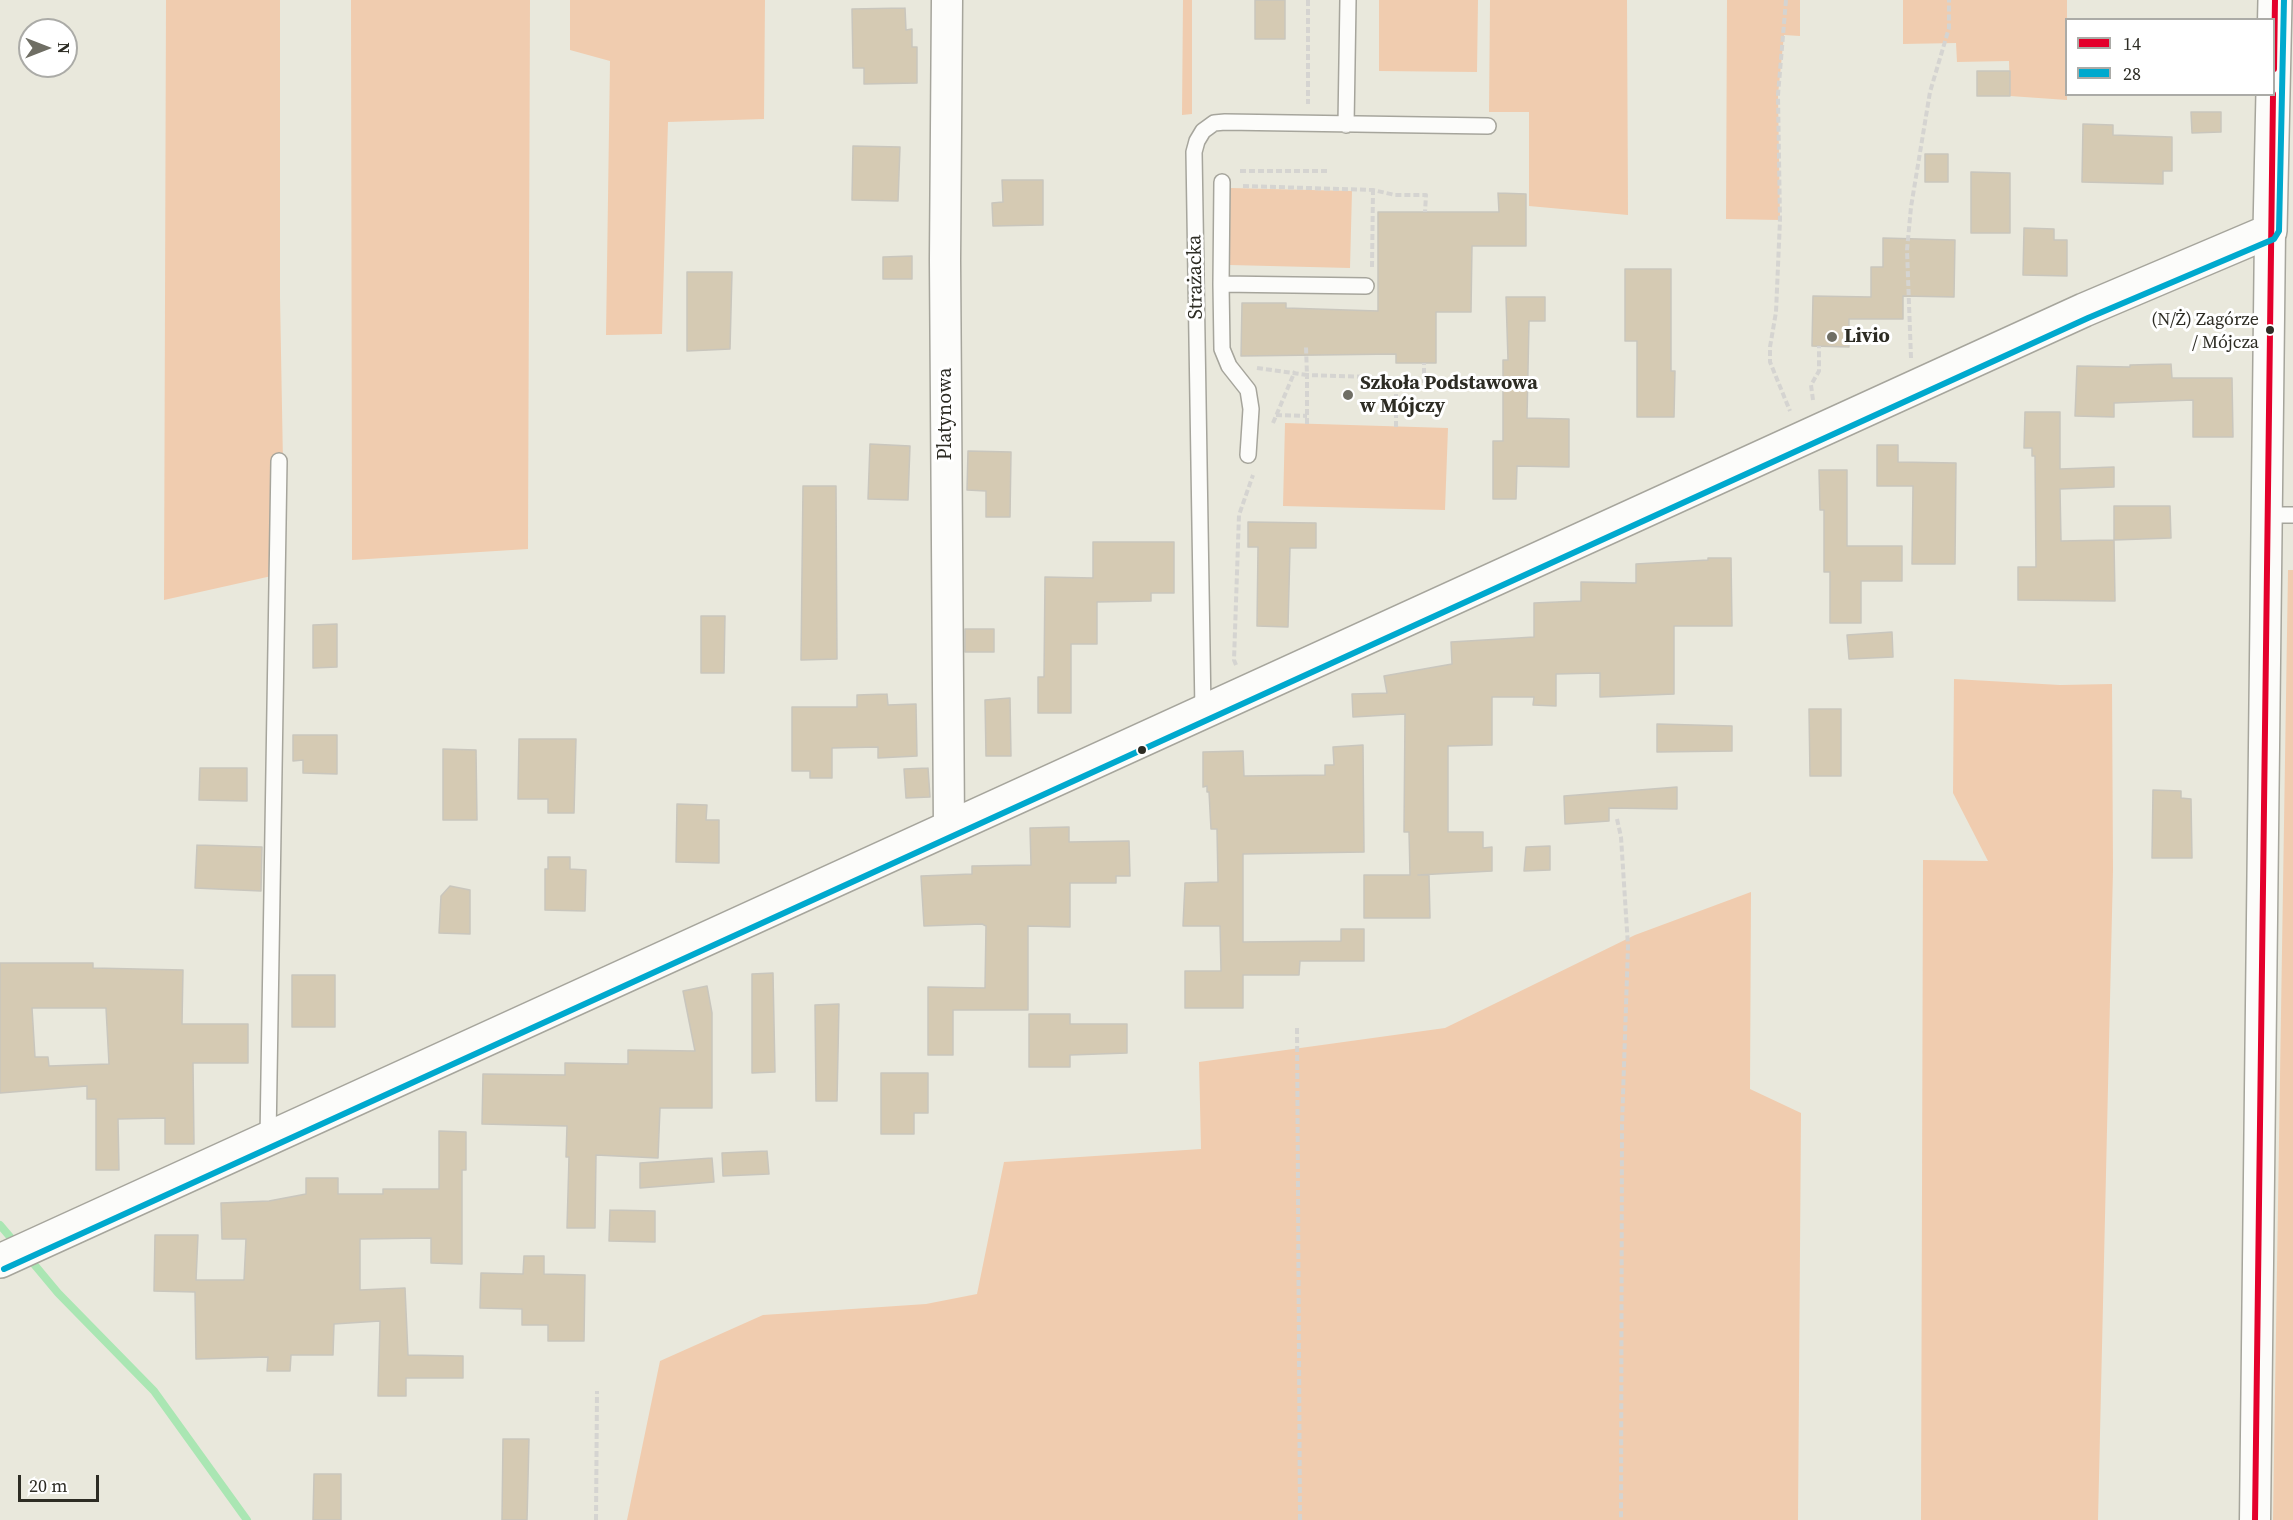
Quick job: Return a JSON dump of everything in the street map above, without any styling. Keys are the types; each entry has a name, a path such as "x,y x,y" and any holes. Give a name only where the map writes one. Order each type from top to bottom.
{"street":[{"name":"Platynowa","path":"947,0 945,260 949,827"},
{"path":"2275,0 2275,18"},
{"path":"2255,1520 2280,515 2270,231 2273,96"},
{"path":"14,1255 1203,712 1811,424 2270,231"}],"lane":[{"path":"1346,125 1348,0"},
{"name":"Strażacka","path":"1203,712 1194,152 1203,131 1214,123 1488,126"},
{"path":"1222,184 1222,349 1229,366 1248,390 1251,409 1252,460"},
{"path":"1221,284 1366,286"},
{"path":"268,1138 279,461"}],"path":[{"path":"1308,0 1308,123"},
{"path":"1786,0 1778,95 1780,220 1776,312 1770,362 1793,417 1811,424 1811,384 1819,371 1819,346"},
{"path":"1911,368 1907,250 1911,207 1930,92 1949,28 1949,0"},
{"path":"1329,171 1239,171 1226,176 1222,184 1373,190 1395,195 1426,195 1425,212"},
{"path":"1366,286 1372,286 1373,190"},
{"path":"1306,348 1307,424"},
{"path":"1248,367 1295,371 1307,375 1371,377 1396,388 1424,388 1424,363"},
{"path":"1269,433 1295,371"},
{"path":"1396,388 1396,427"},
{"path":"1276,415 1307,416"},
{"path":"1238,669 1234,660 1239,515 1252,460"},
{"path":"1617,819 1621,837 1628,946 1622,1125 1621,1520"},
{"path":"1298,1028 1300,1520"},
{"path":"596,1520 597,1391"}],"shaded area":[{"path":"166,0 280,0 280,298 285,573 164,600"},
{"path":"351,0 530,0 528,549 352,560"},
{"path":"570,0 765,0 764,119 668,122 662,334 606,335 610,61 570,50"},
{"path":"1183,0 1192,0 1192,114 1182,115"},
{"path":"1379,0 1478,0 1477,72 1379,71"},
{"path":"1490,0 1627,0 1628,215 1529,206 1529,112 1489,112"},
{"path":"1727,0 1800,0 1800,36 1784,35 1778,95 1780,220 1726,219"},
{"path":"1903,0 2067,0 2065,96 2067,100 2010,96 2009,61 1957,62 1956,43 1903,44"},
{"path":"1230,188 1352,191 1350,268 1230,265"},
{"path":"1285,423 1448,428 1445,510 1283,506"},
{"path":"2288,570 2293,570 2293,1520 2273,1520"},
{"path":"1954,679 2060,685 2112,684 2113,870 2098,1520 1921,1520 1923,860 1988,861 1953,793"},
{"path":"1751,892 1750,1089 1801,1113 1798,1520 627,1520 660,1361 763,1315 926,1304 977,1294 1004,1162 1201,1149 1199,1062 1445,1028 1635,935"}],"building":[{"path":"1255,0 1285,0 1285,39 1255,39"},
{"path":"905,8 906,30 912,29 912,47 917,47 917,83 864,84 864,68 853,68 852,9"},
{"path":"1977,71 2010,71 2010,96 1977,96"},
{"path":"2191,112 2221,112 2221,132 2192,133"},
{"path":"2083,124 2113,125 2113,135 2172,137 2172,171 2163,171 2163,184 2082,182"},
{"path":"853,146 900,147 898,201 852,200"},
{"path":"1925,154 1948,154 1948,182 1925,182"},
{"path":"1971,172 2010,173 2010,233 1971,233"},
{"path":"1002,180 1043,180 1043,225 993,226 992,203 1003,202"},
{"path":"1498,193 1526,194 1526,246 1472,246 1471,312 1436,312 1436,363 1396,363 1396,354 1241,356 1242,303 1286,303 1286,308 1378,311 1378,212 1499,212"},
{"path":"2024,228 2054,229 2054,240 2067,240 2067,276 2023,275"},
{"path":"1883,238 1955,240 1954,297 1903,296 1903,319 1849,319 1849,347 1812,346 1813,296 1871,297 1871,267 1883,267"},
{"path":"912,256 912,279 883,279 883,257"},
{"path":"1625,269 1671,269 1671,371 1675,371 1674,417 1637,417 1637,341 1625,341"},
{"path":"687,272 732,272 730,349 687,351"},
{"path":"1506,297 1545,297 1545,321 1529,321 1527,418 1569,419 1569,467 1517,466 1516,499 1493,499 1493,441 1503,441 1503,360 1508,360"},
{"path":"2171,364 2172,378 2232,378 2233,437 2193,437 2193,400 2114,403 2114,417 2075,416 2077,366 2130,367 2130,365"},
{"path":"2025,412 2060,412 2060,469 2114,467 2114,487 2060,489 2061,541 2114,540 2115,601 2018,600 2018,567 2036,567 2035,456 2032,456 2032,448 2024,448"},
{"path":"870,444 910,446 908,500 868,499"},
{"path":"1877,445 1898,445 1898,462 1956,463 1955,564 1912,564 1913,486 1877,486"},
{"path":"968,451 1011,452 1010,517 986,517 986,491 967,490"},
{"path":"1819,470 1847,470 1847,546 1902,546 1902,581 1861,581 1861,623 1830,623 1830,572 1824,572 1824,510 1820,510"},
{"path":"803,486 836,486 837,659 801,660"},
{"path":"2114,506 2170,506 2171,538 2114,540"},
{"path":"1248,522 1316,523 1316,548 1290,548 1288,627 1257,626 1258,547 1248,547"},
{"path":"1093,542 1174,542 1174,593 1151,593 1151,601 1097,602 1097,644 1071,644 1071,713 1038,713 1038,677 1044,677 1045,577 1093,578"},
{"path":"1708,558 1731,558 1732,626 1674,626 1674,694 1600,697 1600,673 1556,674 1556,706 1533,705 1534,697 1492,697 1492,745 1448,746 1448,832 1483,832 1483,848 1492,847 1492,871 1418,875 1429,875 1430,918 1364,918 1364,875 1410,875 1409,832 1404,832 1405,714 1353,717 1352,694 1387,693 1384,676 1452,664 1451,642 1534,637 1534,603 1581,601 1581,582 1636,583 1636,564 1708,560"},
{"path":"701,616 725,616 724,673 701,673"},
{"path":"337,624 337,667 313,668 313,625"},
{"path":"965,629 994,629 994,652 965,652"},
{"path":"1892,632 1893,657 1849,659 1847,635"},
{"path":"887,694 888,705 916,704 917,756 878,758 878,747 832,748 832,778 810,778 810,771 792,771 792,707 857,707 857,695"},
{"path":"1010,698 1011,756 986,756 985,700"},
{"path":"1809,709 1841,709 1841,776 1810,776"},
{"path":"1657,724 1732,726 1732,751 1657,752"},
{"path":"293,735 337,735 337,774 303,773 303,760 293,761"},
{"path":"519,739 576,739 574,813 548,813 548,799 518,799"},
{"path":"1363,745 1364,852 1243,854 1243,942 1341,941 1341,929 1364,929 1364,961 1300,961 1299,975 1243,975 1243,1008 1185,1008 1185,971 1221,971 1220,926 1183,926 1185,883 1218,882 1217,829 1211,829 1209,792 1207,792 1207,786 1203,787 1203,752 1243,751 1244,776 1325,775 1325,765 1334,765 1333,747"},
{"path":"443,749 476,750 477,820 443,820"},
{"path":"200,768 247,768 247,801 199,800"},
{"path":"928,768 930,797 906,798 904,769"},
{"path":"1677,787 1677,809 1609,808 1609,821 1565,824 1564,796"},
{"path":"2153,790 2181,791 2181,798 2191,799 2192,858 2152,858"},
{"path":"677,804 707,805 706,820 719,820 719,863 676,862"},
{"path":"1069,827 1069,842 1129,841 1130,876 1116,876 1116,883 1070,883 1070,927 1028,926 1028,1010 953,1010 953,1055 928,1055 928,987 985,988 986,926 982,924 924,926 921,876 972,874 972,866 1031,865 1030,828"},
{"path":"197,845 262,847 261,891 195,888"},
{"path":"1550,846 1550,870 1524,871 1526,847"},
{"path":"548,857 570,857 570,869 586,870 585,911 545,910 545,869 548,869"},
{"path":"450,886 470,890 470,934 439,933 441,896"},
{"path":"0,963 93,963 93,968 183,970 182,1024 248,1024 248,1063 193,1063 194,1144 165,1144 165,1118 118,1119 119,1170 96,1170 96,1099 87,1099 87,1086 0,1093","holes":["32,1008 106,1008 109,1064 49,1066 48,1057 35,1057"]},
{"path":"773,973 775,1072 752,1073 752,974"},
{"path":"292,975 335,975 335,1027 292,1027"},
{"path":"707,986 712,1013 712,1108 660,1108 658,1158 596,1155 595,1228 567,1228 569,1157 566,1157 567,1126 482,1124 483,1074 565,1075 565,1063 628,1064 628,1050 695,1051 683,991"},
{"path":"839,1004 837,1101 816,1101 815,1005"},
{"path":"1029,1014 1070,1014 1070,1024 1127,1024 1127,1053 1070,1055 1070,1067 1029,1067"},
{"path":"881,1073 928,1073 928,1113 914,1113 914,1134 881,1134"},
{"path":"439,1131 466,1132 466,1170 462,1170 462,1264 431,1263 431,1238 360,1239 360,1290 405,1288 408,1355 463,1356 463,1378 406,1378 406,1396 378,1396 380,1321 334,1324 333,1355 291,1355 290,1371 267,1371 268,1357 196,1359 195,1292 154,1291 155,1235 198,1235 196,1280 244,1280 246,1239 222,1239 221,1203 269,1201 306,1194 306,1178 338,1178 338,1194 383,1194 383,1189 439,1189"},
{"path":"767,1151 769,1174 723,1176 722,1153"},
{"path":"712,1158 714,1182 640,1188 640,1163"},
{"path":"610,1210 655,1211 655,1242 609,1241"},
{"path":"524,1256 544,1256 544,1274 585,1275 584,1341 548,1341 548,1325 522,1325 522,1309 480,1308 481,1273 523,1274"},
{"path":"503,1439 529,1439 527,1520 502,1520"},
{"path":"314,1474 341,1474 341,1520 313,1520"}],"waterway":[{"path":"0,1225 17,1245"},
{"path":"28,1257 58,1293 154,1391 247,1520"}],"transit line":[{"name":"14","path":"2275,0 2275,18"},
{"name":"28","path":"4,1269 2088,318 2274,239 2279,231 2284,0"},
{"name":"14","path":"2255,1520 2273,96"}],"place":[{"name":"(N/Ż) Zagórze / Mójcza","path":"2270,330"},
{"name":"Livio","path":"1832,337"},
{"name":"Szkoła Podstawowa w Mójczy","path":"1348,395"}]}
